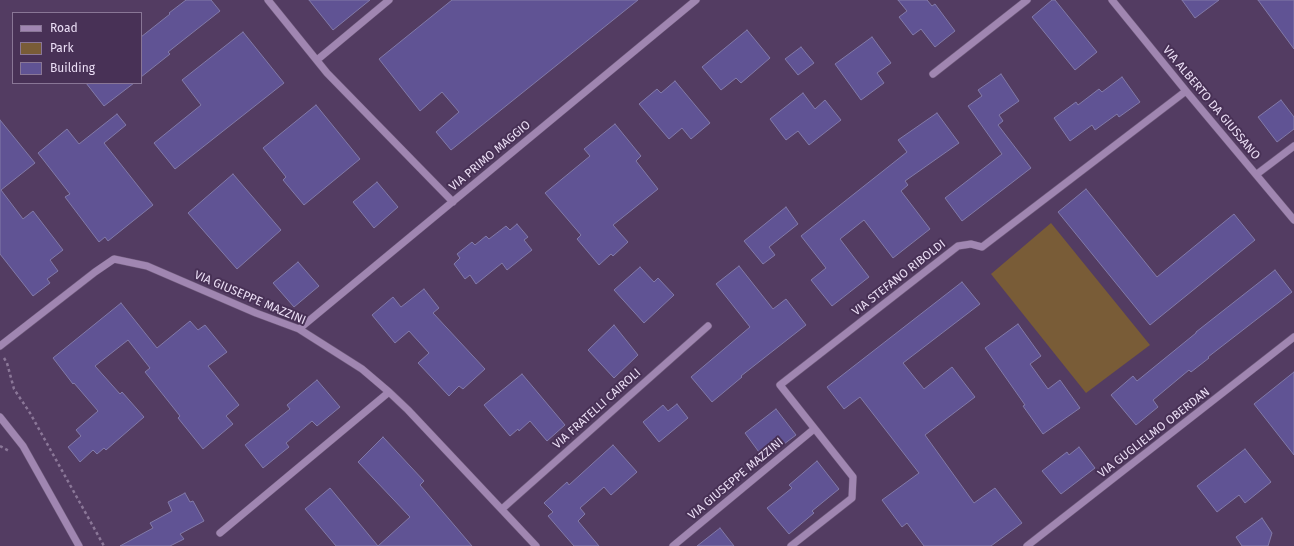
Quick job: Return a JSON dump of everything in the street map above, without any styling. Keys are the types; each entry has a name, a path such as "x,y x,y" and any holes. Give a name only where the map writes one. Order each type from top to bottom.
{"street":[{"path":"268,0 327,73 453,202"},
{"path":"317,60 389,0"},
{"name":"VIA PRIMO MAGGIO","path":"299,329 696,0"},
{"path":"933,74 1027,0"},
{"name":"VIA ALBERTO DA GIUSSANO","path":"1112,0 1294,220"},
{"name":"VIA STEFANO RIBOLDI","path":"791,546 852,498 854,477 780,385 958,246 971,244 982,247 1186,91"},
{"path":"1257,174 1294,146"},
{"name":"VIA GIUSEPPE MAZZINI","path":"0,346 114,259 147,266 256,313 299,329 362,369 414,415 536,546"},
{"name":"VIA FRATELLI CAIROLI","path":"502,509 708,326"},
{"name":"VIA GUGLIELMO OBERDAN","path":"1028,546 1294,337"},
{"path":"220,533 389,392"},
{"path":"0,418 23,446 79,546"},
{"name":"VIA GIUSEPPE MAZZINI","path":"673,546 814,429"}],"path":[{"path":"4,357 14,389 34,419 104,546"}],"green space":[{"path":"1051,223 1150,345 1086,393 991,274"}],"building":[{"path":"186,0 211,0 220,11 168,52 170,54 142,76 142,36 170,14 169,13"},
{"path":"309,0 370,0 333,30"},
{"path":"452,0 638,0 451,150 436,132 459,112 442,92 420,111 379,59"},
{"path":"898,0 927,0 932,6 935,4 955,31 935,47 921,29 913,35 899,17 907,11"},
{"path":"1052,0 1055,0 1097,52 1075,70 1032,17"},
{"path":"1182,0 1219,0 1195,18"},
{"path":"1258,0 1294,0 1294,49"},
{"path":"747,30 770,58 741,83 736,78 721,90 702,67"},
{"path":"243,32 284,83 175,169 154,143 201,105 182,80"},
{"path":"872,37 891,63 877,73 884,83 861,100 835,64"},
{"path":"801,47 814,63 798,75 785,59"},
{"path":"1001,74 1019,101 999,115 1003,121 998,125 1031,168 962,221 945,198 1002,154 968,106 982,96 978,90"},
{"path":"1122,77 1140,102 1119,117 1117,114 1095,130 1092,125 1070,141 1054,118 1076,102 1078,105 1099,89 1102,92"},
{"path":"675,81 710,123 691,139 682,128 669,139 639,104 657,89 661,93"},
{"path":"87,84 133,84 104,106"},
{"path":"803,93 815,109 825,100 841,120 809,145 798,131 786,140 770,119"},
{"path":"1281,100 1294,117 1294,129 1277,142 1258,117"},
{"path":"316,105 360,159 304,205 283,180 286,177 263,148"},
{"path":"937,113 959,143 905,181 908,185 901,191 930,229 893,258 864,220 840,239 869,277 832,306 811,280 826,268 801,236 907,152 898,140"},
{"path":"117,114 126,125 104,143 153,205 108,241 105,237 99,242 65,197 70,194 38,153 67,129 79,144"},
{"path":"0,120 35,163 1,190 23,219 33,211 63,250 50,260 58,271 47,279 50,283 33,296 0,254"},
{"path":"615,124 641,156 636,161 658,189 613,225 628,242 613,256 611,254 599,265 577,239 581,235 545,193 590,156 584,149"},
{"path":"233,174 281,230 237,269 188,213"},
{"path":"377,182 398,207 374,228 353,202"},
{"path":"1086,189 1157,277 1234,214 1255,240 1150,325 1058,212"},
{"path":"786,207 798,224 769,247 775,255 763,264 744,241"},
{"path":"517,224 528,237 524,240 532,250 507,270 502,263 476,284 470,275 465,279 454,264 460,258 457,254 472,242 475,245 486,236 489,239 506,226 510,230"},
{"path":"298,262 319,286 294,307 273,283"},
{"path":"739,266 773,309 786,299 806,325 741,376 742,377 712,402 691,377 750,327 716,284"},
{"path":"640,267 654,282 658,278 674,295 644,323 614,290"},
{"path":"1275,270 1292,292 1208,357 1209,358 1191,372 1189,370 1153,400 1158,407 1136,425 1111,395 1133,376 1137,381 1196,332"},
{"path":"962,282 980,304 903,363 924,389 952,367 975,397 925,435 974,503 995,488 1022,523 991,546 924,546 907,523 902,527 882,500 919,473 860,397 844,409 827,387"},
{"path":"424,289 439,308 433,313 485,369 463,389 459,386 449,396 418,363 429,353 409,331 395,343 372,315 393,297 401,307"},
{"path":"121,303 157,348 190,321 198,330 205,325 227,352 208,366 239,405 226,416 233,424 203,449 178,418 180,416 145,372 150,368 128,340 95,366 120,394 122,392 144,417 106,450 104,448 97,454 93,450 80,462 68,447 81,436 76,430 98,411 74,383 73,384 53,358"},
{"path":"1018,324 1041,356 1030,364 1048,389 1060,380 1080,408 1043,434 1023,406 1025,405 985,348"},
{"path":"614,325 638,355 614,378 588,350"},
{"path":"1294,372 1294,455 1254,404"},
{"path":"522,374 565,425 547,441 530,421 519,431 518,429 510,436 484,405"},
{"path":"317,380 340,407 317,426 312,421 286,443 289,447 263,468 245,445 290,409 287,405"},
{"path":"677,404 688,418 659,442 643,422 663,405 668,411"},
{"path":"776,409 796,435 764,459 745,433"},
{"path":"383,437 424,481 420,485 472,546 378,546 410,517 358,462"},
{"path":"613,445 637,472 611,495 604,487 580,508 585,514 578,521 599,546 574,546 548,516 553,512 544,503 567,482 569,485"},
{"path":"1079,447 1095,468 1061,494 1042,471 1067,452 1069,455"},
{"path":"1245,449 1271,482 1245,503 1239,495 1217,512 1197,486"},
{"path":"817,461 839,489 812,511 814,513 789,534 767,508 792,488 789,485"},
{"path":"330,488 378,546 336,546 305,509"},
{"path":"185,493 190,502 193,501 204,521 180,534 184,539 170,546 120,546 153,528 150,523 172,511 168,502"},
{"path":"1262,518 1272,533 1268,546 1242,546 1236,537"},
{"path":"720,528 734,546 697,546"}]}
